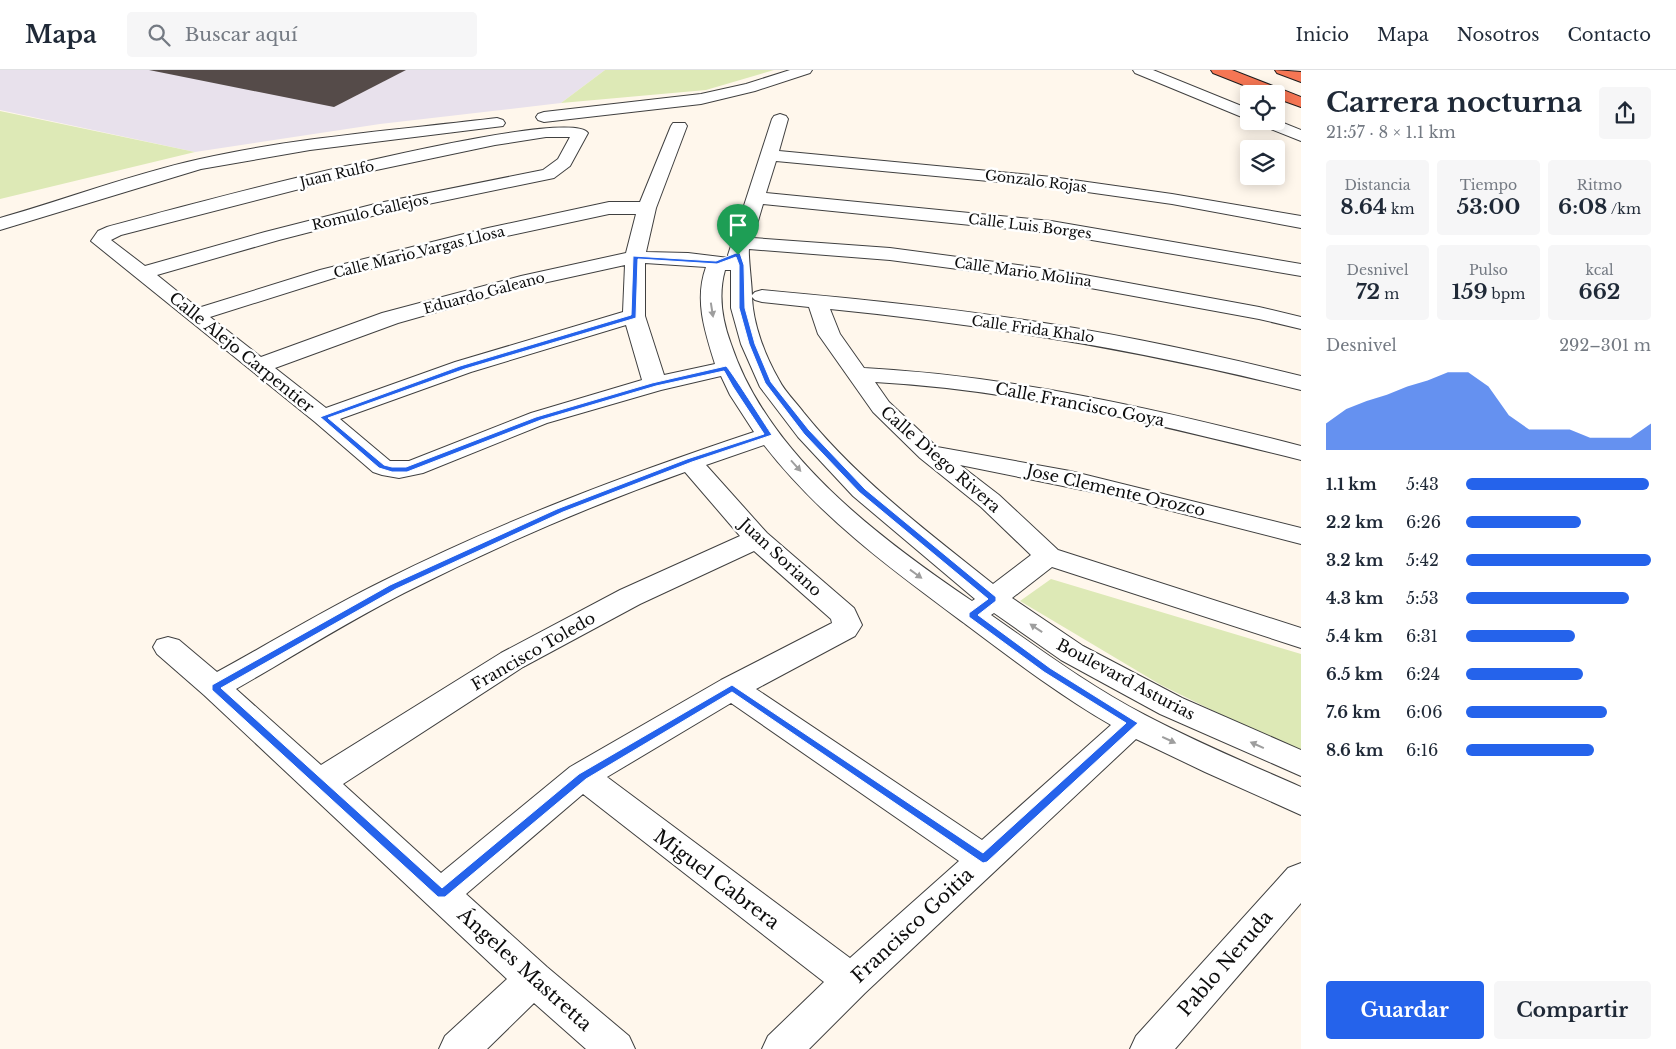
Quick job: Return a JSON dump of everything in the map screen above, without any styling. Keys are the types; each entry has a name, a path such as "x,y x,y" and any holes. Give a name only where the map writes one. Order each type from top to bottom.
{"highway":[{"path":"1218,70 1301,102"},
{"path":"1282,70 1301,77"}],"street":[{"path":"0,224 139,181 202,164 333,141 701,99 750,88 805,70"},
{"path":"1140,70 1240,111"},
{"path":"735,256 757,198 780,119"},
{"path":"679,126 647,208 635,257 634,316 655,384 726,368"},
{"path":"1285,130 1301,136"},
{"name":"Juan Rulfo","path":"101,241 105,236 114,231 317,178 410,157 520,137 568,131 580,133"},
{"name":"Romulo Gallejos","path":"142,273 281,233 388,207 548,174 558,170 564,164 580,133"},
{"name":"Gonzalo Rojas","path":"769,155 1052,182 1172,199 1301,222"},
{"name":"Calle Luis Borges","path":"757,198 909,211 1051,227 1301,270"},
{"name":"Calle Mario Vargas Llosa","path":"196,315 327,274 478,236 601,210 626,207 647,208"},
{"name":"Calle Alejo Carpentier","path":"101,241 324,417 382,466 398,470 414,468 539,418 655,384"},
{"name":"Calle Mario Molina","path":"735,256 890,254 1063,277 1260,313 1301,323"},
{"name":"Eduardo Galeano","path":"258,366 390,318 521,282 635,257 735,256"},
{"name":"Boulevard Asturias","path":"735,256 710,285 710,301 716,334 726,368 736,387 768,435 819,492 884,551 983,607 1154,697 1301,764"},
{"name":"Boulevard Asturias","path":"735,256 742,308 752,344 768,382 807,432 862,491 1047,670 1133,723 1301,802"},
{"name":"Calle Frida Khalo","path":"762,296 954,317 1100,339 1301,383"},
{"name":"Calle Diego Rivera","path":"817,301 829,334 881,407 929,453 990,501 1048,556 1301,638"},
{"path":"324,417 463,367 634,316"},
{"name":"Calle Francisco Goya","path":"856,374 896,375 948,380 1049,395 1141,414 1301,453"},
{"path":"215,687 393,587 560,510 689,461 768,435"},
{"name":"Jose Clemente Orozco","path":"929,453 1050,474 1176,503 1301,536"},
{"name":"Juan Soriano","path":"689,461 757,539 844,615 847,625 843,631 732,688"},
{"name":"Francisco Toledo","path":"319,783 512,660 630,597 757,539"},
{"path":"983,607 1048,556"},
{"name":"Ángeles Mastretta","path":"168,647 215,687 533,979 614,1049"},
{"path":"441,894 582,776 732,688 983,859"},
{"name":"Francisco Goitia","path":"782,1049 983,859 1133,723"},
{"name":"Miguel Cabrera","path":"582,776 851,982"},
{"name":"Pablo Neruda","path":"1150,1049 1301,878"},
{"path":"459,1049 533,979"}],"shaded area":[{"path":"0,70 605,70 561,103 380,124 195,152 0,110"}],"green space":[{"path":"605,70 774,70 706,90 561,103"},
{"path":"0,111 195,152 0,199"},
{"path":"1051,579 1301,654 1301,754 1161,685 1020,601"}],"building":[{"path":"149,70 406,70 334,107"}],"route":[{"path":"738,255 742,265 742,308 752,344 768,382 807,432 862,491 993,599 972,615 1047,670 1133,723 983,859 732,688 582,776 441,894 215,687 393,587 560,510 689,461 768,435 736,387 726,368 655,384 539,418 414,468 407,469 392,470 382,466 324,417 463,367 634,316 635,257 717,263 738,255"}]}
